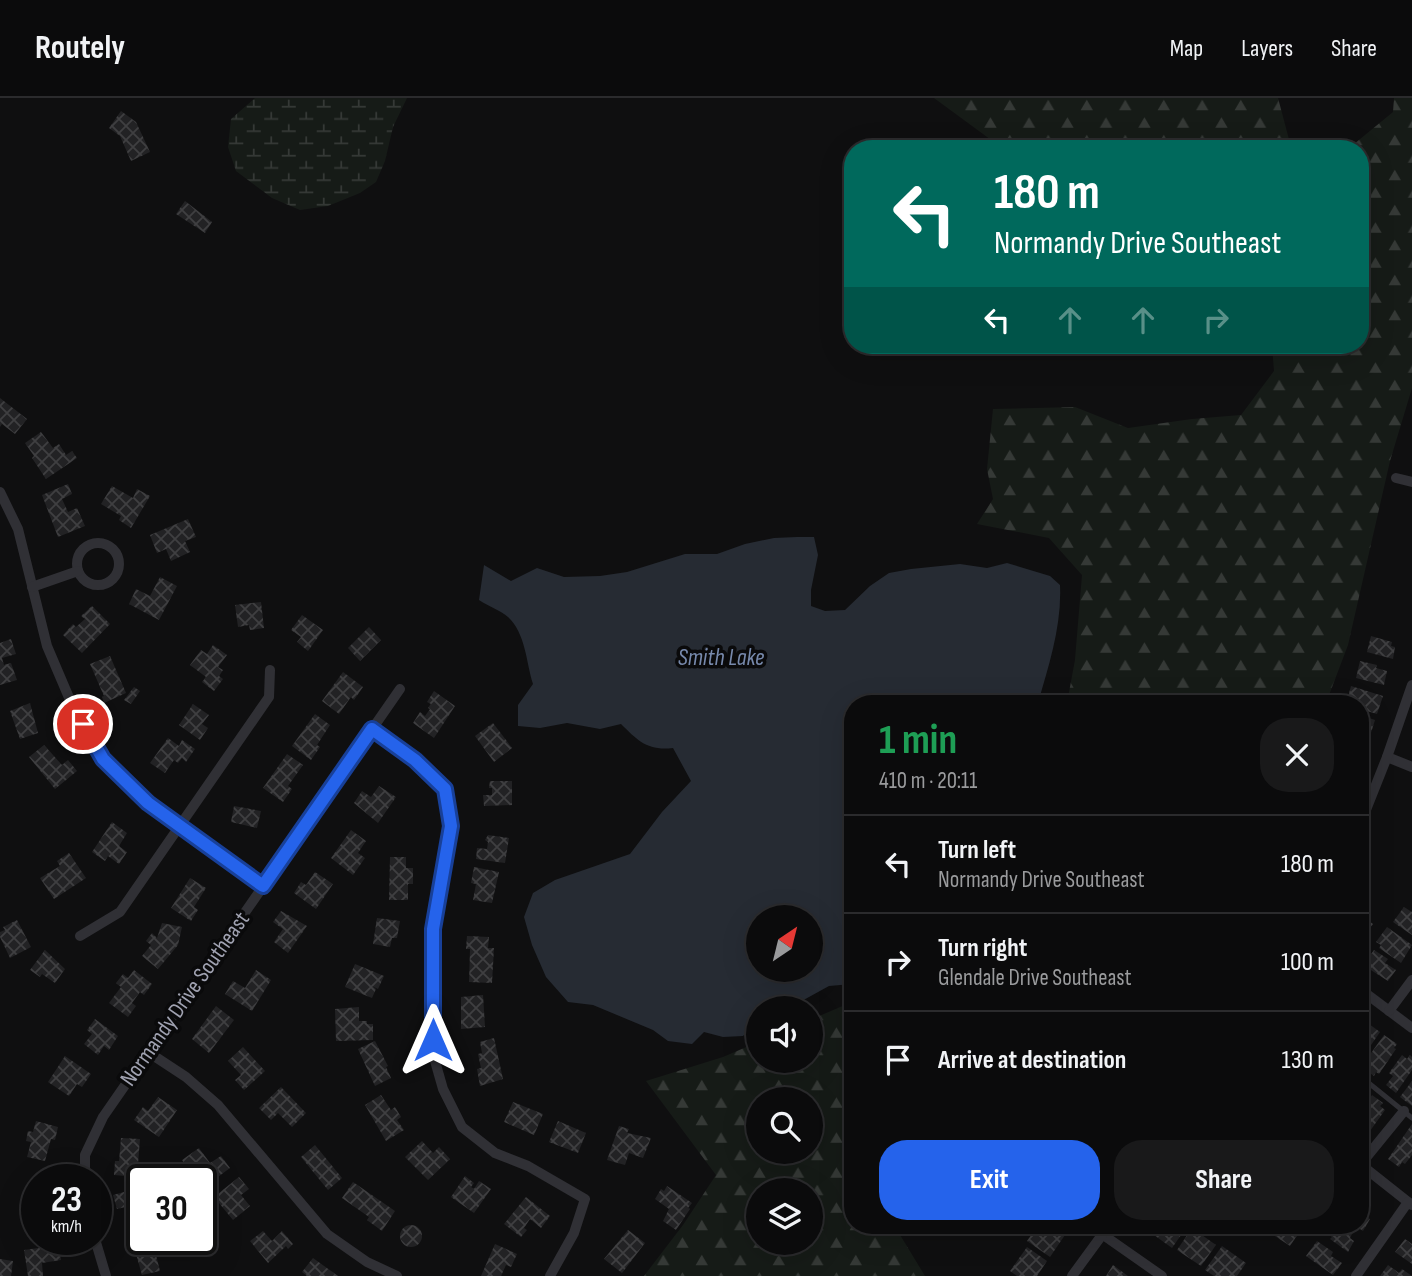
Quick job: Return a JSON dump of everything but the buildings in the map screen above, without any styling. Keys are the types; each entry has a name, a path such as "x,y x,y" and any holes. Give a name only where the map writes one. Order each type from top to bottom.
{"street":[{"path":"1396,478 1412,482"},
{"path":"0,492 18,528 47,646 73,707 103,759 148,803 263,886"},
{"path":"99,542 105,544 118,556 116,574 102,584 90,583 78,571 77,559 88,545 99,542"},
{"path":"32,587 78,571"},
{"path":"80,936 120,912 269,698 270,670"},
{"path":"1369,802 1412,685"},
{"name":"Normandy Drive Southeast","path":"85,1164 85,1155 103,1117 400,689"},
{"path":"372,729 415,760 445,789 451,826 433,929 433,1054 443,1089 462,1127 478,1140 495,1153 528,1166 585,1199 574,1233 550,1276"},
{"path":"1387,757 1412,767"},
{"path":"1390,1011 1412,980"},
{"path":"1369,996 1412,1028"},
{"path":"148,1052 186,1077 218,1105 327,1234 367,1262 397,1276"},
{"path":"1369,1155 1408,1114"},
{"path":"1356,1276 1410,1203 1369,1172"},
{"path":"1073,1276 1102,1234 1162,1276"},
{"path":"100,1255 106,1276"}],"lane":[{"path":"1369,1083 1408,1114"}],"green space":[{"path":"255,98 407,98 393,127 385,161 376,182 360,193 328,206 300,210 272,198 236,171 228,147 231,119"},
{"path":"934,98 1278,98 1289,140 991,140"},
{"path":"1394,98 1412,98 1412,388 1390,461 1348,645 1329,695 1068,695 1075,660 1082,575 1049,538 977,524 993,499 987,469 993,409 1075,407 1128,428 1241,415 1274,371 1273,354 1369,354 1369,140 1359,140 1393,112"},
{"path":"844,1005 844,1234 899,1234 925,1276 644,1276 683,1225 716,1175 646,1081 746,1047 746,1073 823,1073 823,1014"}],"water":[{"name":"Smith Lake","path":"814,537 818,555 811,590 811,606 825,611 845,610 870,586 889,573 960,564 987,568 1007,563 1050,576 1060,585 1060,600 1054,645 1040,695 844,695 844,985 829,986 811,996 746,996 746,1033 743,1036 723,1037 704,1032 692,1044 668,1041 653,1030 593,1005 568,1002 546,977 532,945 524,917 533,893 555,880 630,854 662,812 691,781 673,748 664,749 644,744 621,724 600,729 567,723 540,728 518,726 518,705 533,684 522,640 508,617 479,600 484,565 511,581 537,568 564,577 600,576 627,572 685,554 717,554 774,538"}],"route":[{"path":"83,724 103,759 148,803 263,886 372,729 415,760 445,789 451,826 441,871 433,929 433,1040"}]}
